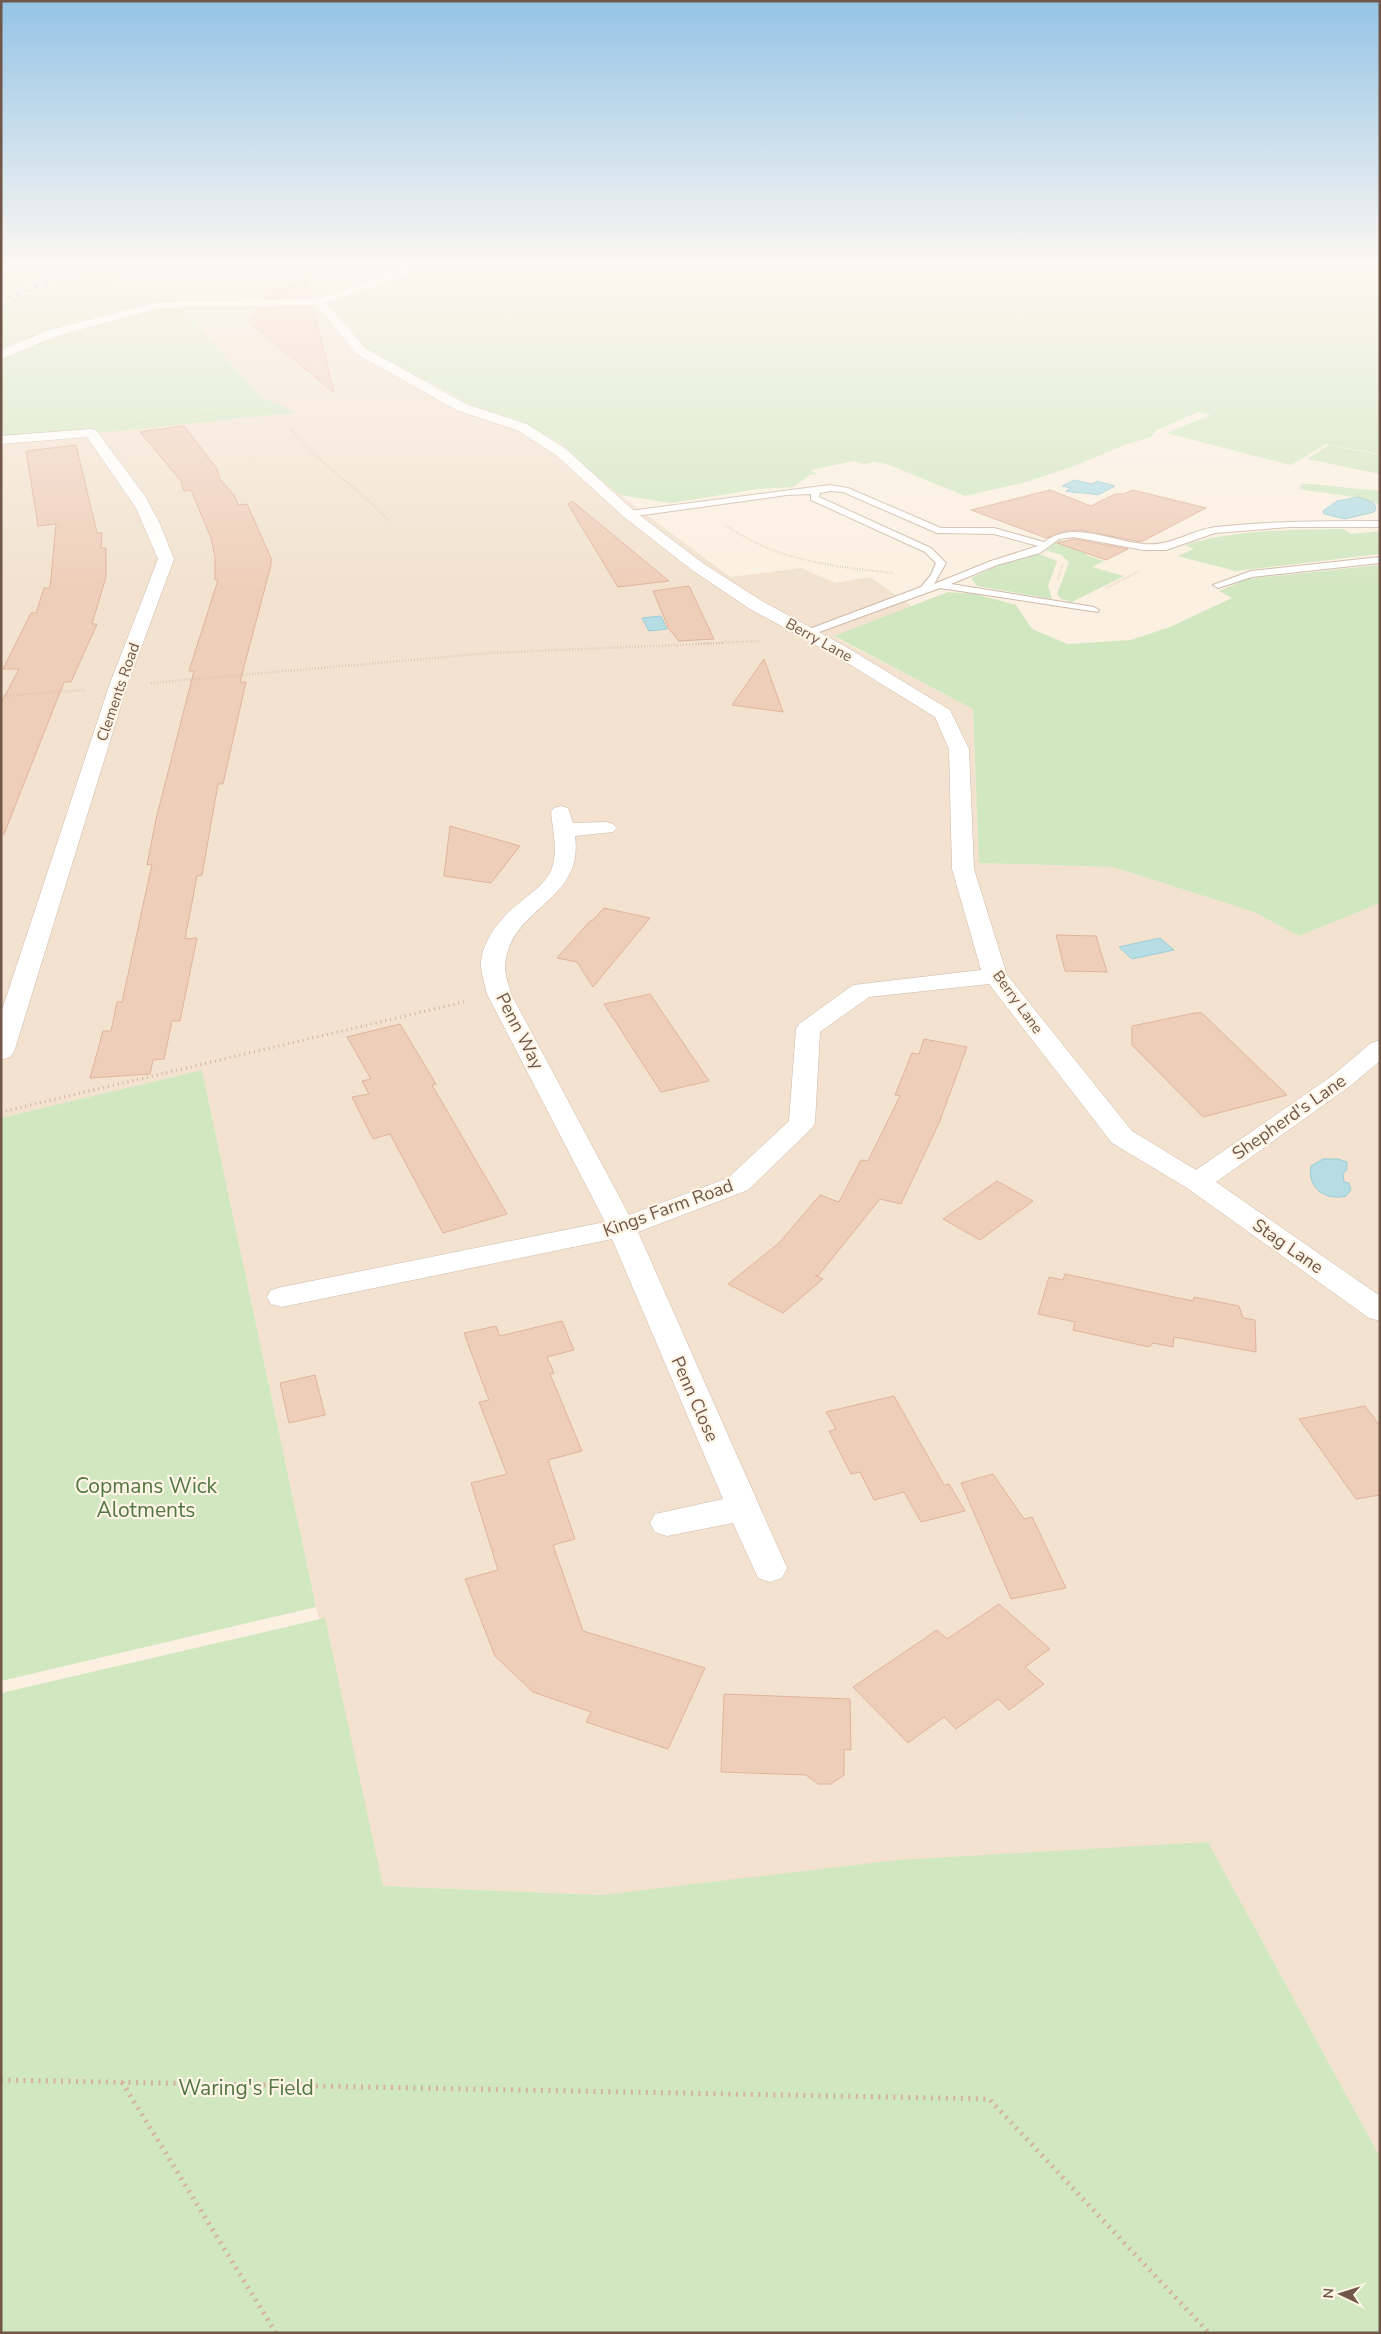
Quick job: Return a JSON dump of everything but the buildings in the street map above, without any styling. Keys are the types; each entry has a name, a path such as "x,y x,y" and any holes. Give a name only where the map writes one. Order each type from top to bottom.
{"street":[{"name":"Berry Lane","path":"400,373 461,407 522,427 561,452 629,514 698,568 756,605 813,636 944,714 959,748 962,869 995,976 1122,1137 1197,1182"},
{"path":"1,440 91,433"},
{"name":"Clements Road","path":"1,1052 118,686 166,559 150,520 140,502 127,481 91,433"},
{"name":"Penn Way","path":"606,828 562,821 566,850 561,873 546,892 518,915 499,940 493,966 500,994 622,1228"},
{"name":"Kings Farm Road","path":"282,1297 622,1228 738,1184 802,1123 808,1029 862,990 995,976"},
{"name":"Shepherd's Lane","path":"1197,1182 1341,1081 1380,1048"},
{"name":"Stag Lane","path":"1197,1182 1380,1310"},
{"name":"Penn Close","path":"622,1228 770,1568"},
{"path":"668,1523 743,1508"}],"lane":[{"path":"629,514 787,492 816,491 830,488 845,490 940,531 994,531 1041,548"},
{"path":"816,491 814,498 928,550 941,563 935,576 922,589"},
{"path":"813,636 922,589 940,585 994,562 1041,548 1056,537 1074,534 1143,547 1166,547 1214,530 1289,524 1380,524"},
{"path":"1218,585 1251,574 1380,560"},
{"path":"940,585 1094,610"}],"path":[{"path":"91,433 122,428 154,418 208,415 260,408 284,412 285,422 295,434 328,467 378,507 388,520"},
{"path":"703,504 720,514 726,525 750,541 782,553 856,568 898,574 922,589"},
{"path":"1041,548 1063,560 1062,570 1053,591 1054,597 1070,606"},
{"path":"1,696 490,653 813,636"},
{"path":"1,1112 500,994"},
{"path":"1,2080 990,2099 1209,2333"},
{"path":"122,2082 276,2333"}],"shaded area":[{"path":"240,373 412,373 446,390 473,407 503,415 561,443 620,495 730,577 801,568 836,583 870,577 913,607 834,637 973,709 979,863 1113,867 1254,912 1299,936 1380,903 1380,2157 1208,1842 602,1895 383,1886 316,1607 202,1070 1,1118 1,438 289,409 260,396"}],"green space":[{"path":"1,373 240,373 260,396 290,409 293,413 107,432 69,431 1,438"},
{"path":"412,373 1380,373 1380,454 1326,444 1291,465 1166,433 1211,415 1198,412 1157,430 1151,437 1127,444 1074,466 1026,482 965,496 887,464 873,462 864,464 854,461 811,470 817,474 810,475 793,487 758,489 671,503 620,495 588,469 561,443 503,415 473,407"},
{"path":"1329,445 1380,455 1380,474 1307,459"},
{"path":"1302,484 1379,490 1380,509 1379,504 1359,498 1299,489"},
{"path":"1344,529 1351,534 1380,531 1380,554 1236,571 1177,556 1194,549 1185,545 1224,536 1264,531"},
{"path":"1061,540 1095,551 1086,555 1104,561 1092,567 1124,576 1072,602 1061,599 1057,594 1069,562 1060,554 1046,551 1055,542"},
{"path":"1039,554 1057,561 1048,586 1052,599 977,586 971,578 1001,564"},
{"path":"1380,565 1380,903 1299,936 1254,912 1113,867 979,863 973,709 834,636 948,592 975,594 1016,605 1032,629 1068,644 1131,640 1170,627 1232,598 1219,591 1247,579"},
{"name":"Copmans Wick Alotments","path":"202,1070 316,1607 1,1681 1,1118"},
{"name":"Waring's Field","path":"325,1618 383,1886 602,1895 898,1860 1208,1842 1380,2157 1380,2333 1,2333 1,1693"}],"water":[{"path":"1074,480 1092,484 1097,481 1115,486 1098,495 1066,491 1071,488 1062,486"},
{"path":"1359,497 1374,503 1376,508 1374,512 1345,519 1324,514 1323,511 1337,501"},
{"path":"661,616 667,629 649,631 642,618"},
{"path":"1160,938 1174,950 1132,959 1119,947"},
{"path":"1323,1159 1338,1159 1347,1162 1347,1169 1343,1174 1344,1182 1349,1183 1351,1190 1346,1196 1331,1197 1319,1191 1315,1186 1310,1174 1311,1166"}]}
